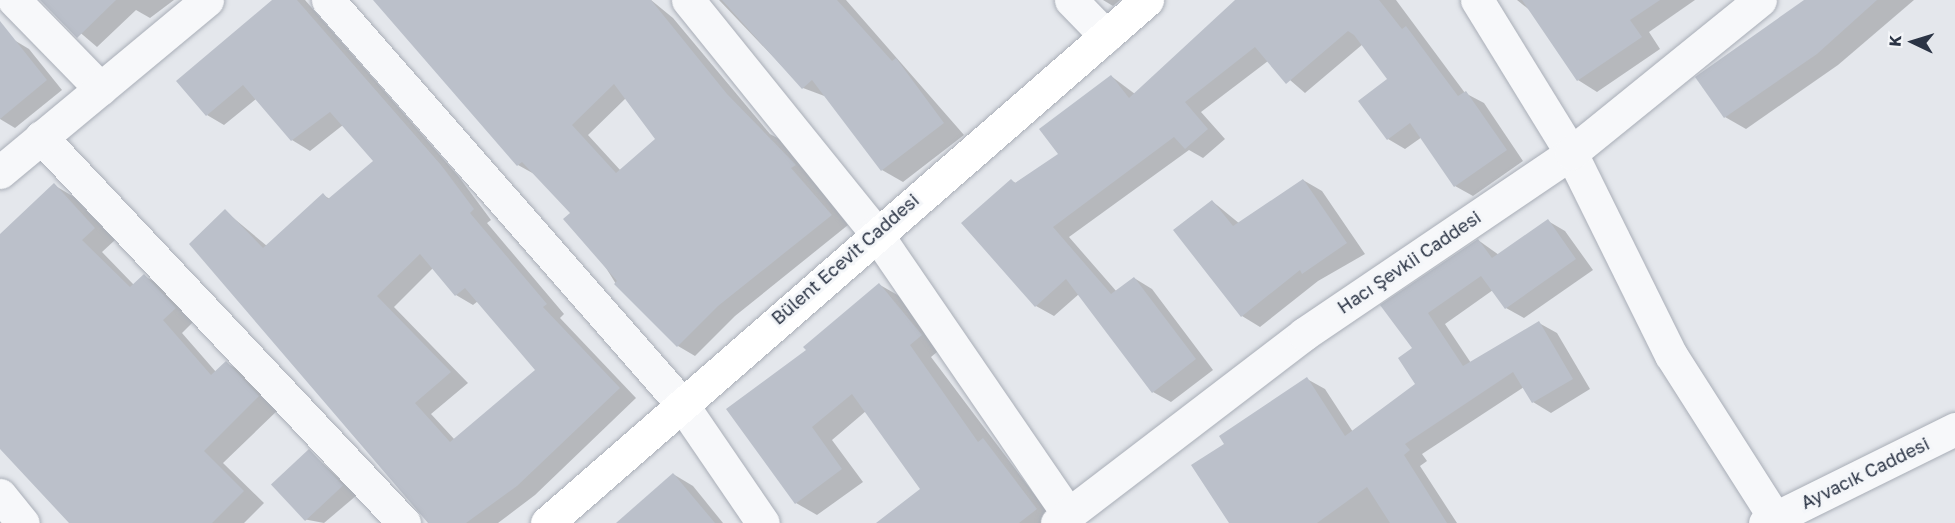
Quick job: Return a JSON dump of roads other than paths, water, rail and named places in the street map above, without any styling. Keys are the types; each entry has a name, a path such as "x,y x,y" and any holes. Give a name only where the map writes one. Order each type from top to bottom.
{"main road":[{"name":"Bülent Ecevit Caddesi","path":"547,523 875,232 1147,0"}],"street":[{"path":"14,0 101,89"},
{"path":"0,171 207,0"},
{"path":"328,0 681,403 763,523"},
{"path":"688,0 875,232 1062,518"},
{"path":"1071,0 1106,36"},
{"path":"1477,0 1571,153 1671,355 1770,520"},
{"name":"Hacı Şevkii Caddesi","path":"1062,518 1304,334 1571,153 1760,0"},
{"path":"41,137 404,523"},
{"name":"Ayvacık Caddesi","path":"1770,520 1955,429"},
{"path":"0,495 23,523"}]}
